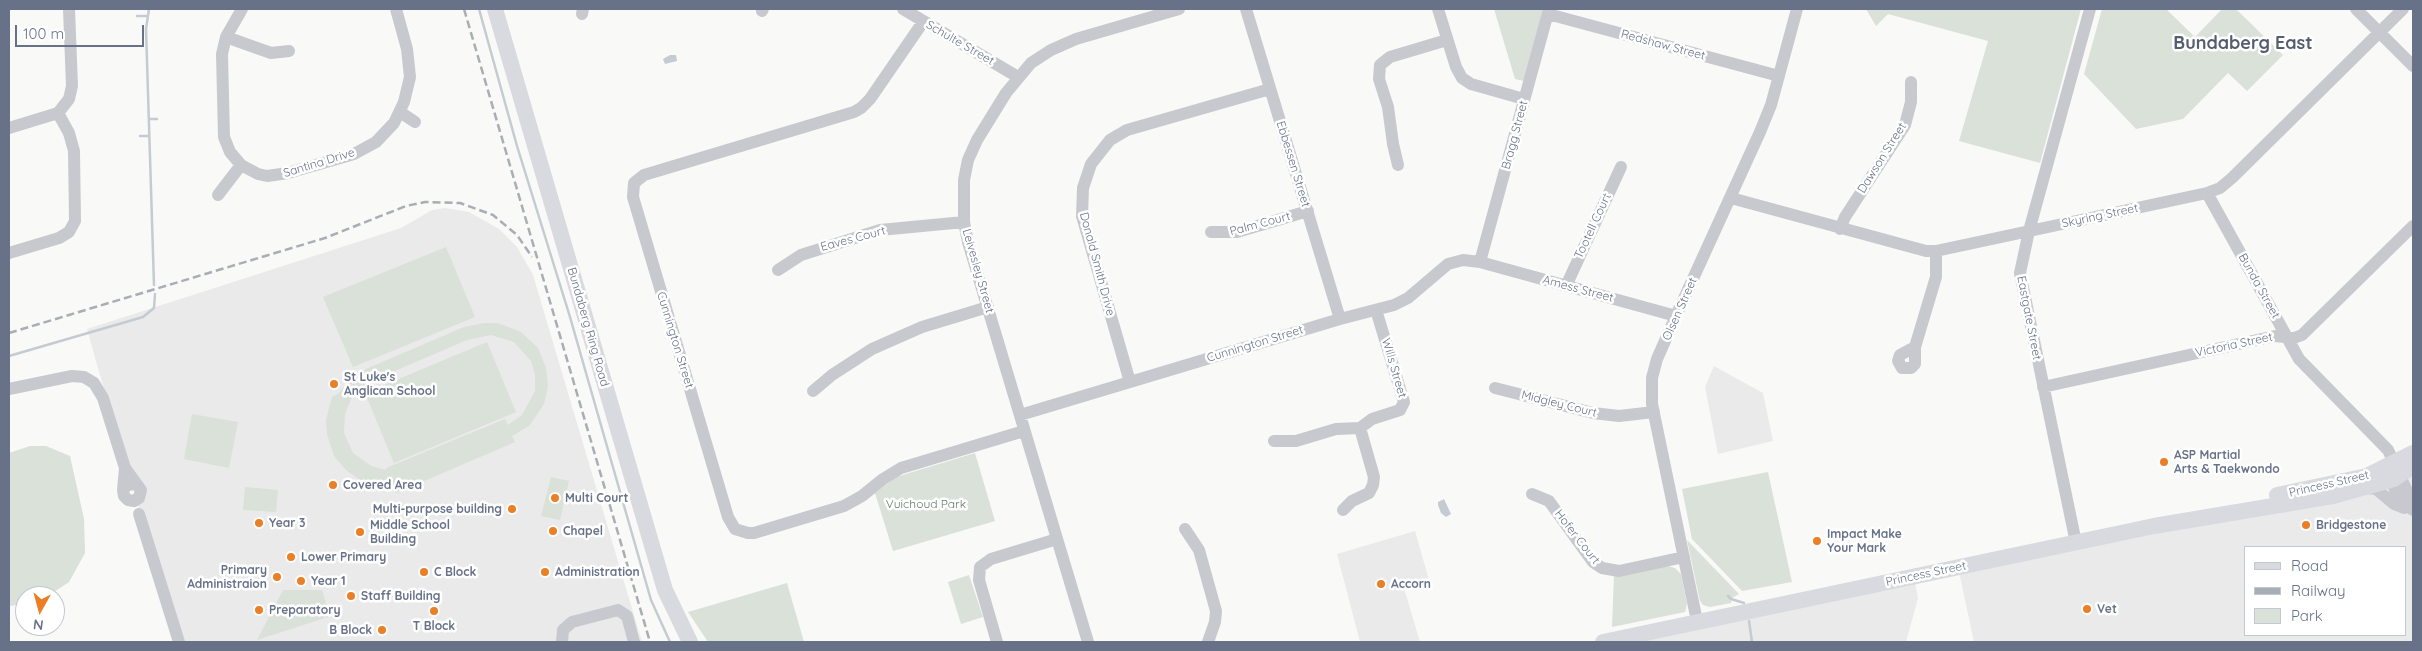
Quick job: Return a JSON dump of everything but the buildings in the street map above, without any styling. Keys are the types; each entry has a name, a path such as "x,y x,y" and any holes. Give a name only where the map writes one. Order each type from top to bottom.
{"main road":[{"name":"Bundaberg Ring Road","path":"495,9 665,590 690,642"},
{"name":"Princess Street","path":"1603,642 2154,526 2300,503 2367,488 2400,471 2413,453"},
{"name":"Princess Street","path":"2154,526 2196,513 2368,476 2400,471"}],"street":[{"path":"9,128 58,113 66,104 72,92 70,9"},
{"path":"218,195 241,165 230,152 223,127 222,62 226,37 242,9"},
{"name":"Santina Drive","path":"241,165 258,174 279,176 354,154 366,148 386,133 400,112 408,90 409,63 396,9"},
{"name":"Schulte Street","path":"903,9 922,22 1018,77"},
{"name":"Leivesley Street","path":"1088,642 1024,431 964,222 963,190 968,160 977,140 1018,77 1040,56 1063,44 1179,9"},
{"name":"Ebbessen Street","path":"1246,9 1340,319"},
{"path":"1438,9 1458,73 1466,82 1524,99"},
{"name":"Olsen Street","path":"1697,621 1651,396 1654,369 1676,316 1760,132 1779,76 1797,9"},
{"name":"Eastgate Street","path":"2076,543 2021,281 2020,266 2090,9"},
{"path":"2356,9 2413,66"},
{"name":"Skyring Street","path":"1731,198 1916,250 1936,251 2207,193 2226,184 2403,9"},
{"name":"Redshaw Street","path":"1549,12 1779,76"},
{"name":"Bragg Street","path":"1480,262 1549,12"},
{"name":"Cunnington Street","path":"922,22 870,100 854,112 644,175 631,181 633,196 728,517 738,535 844,506 862,496 883,479 901,468 1024,431"},
{"path":"226,37 271,53 290,51"},
{"path":"1398,165 1392,144 1388,107 1376,63 1390,56 1447,40"},
{"name":"Dawson Street","path":"1840,228 1845,217 1905,125 1911,102 1911,82"},
{"name":"Donald Smith Drive","path":"1130,382 1082,216 1083,188 1091,164 1110,140 1127,130 1270,89"},
{"path":"400,112 415,122"},
{"path":"9,254 76,233 74,151 69,133 58,113"},
{"name":"Tootell Court","path":"1566,286 1621,167"},
{"name":"Bunda Street","path":"2207,193 2305,366 2388,450 2400,471"},
{"name":"Palm Court","path":"1211,232 1237,232 1308,211"},
{"name":"Eaves Court","path":"778,270 801,254 880,230 964,222"},
{"name":"Victoria Street","path":"2043,387 2275,336 2296,338 2309,329 2413,226"},
{"path":"1915,346 1936,277 1936,251"},
{"name":"Cunnington Street","path":"1020,415 1340,319 1394,305 1408,298 1448,264 1463,260 1480,262"},
{"name":"Amess Street","path":"1480,262 1676,316"},
{"path":"813,391 832,375 872,349 922,327 988,307"},
{"name":"Wills Street","path":"1360,428 1372,419 1400,410 1404,402 1376,310"},
{"path":"9,389 72,376 84,377 94,383 103,398 125,468 138,490 139,514 178,642"},
{"name":"Midgley Court","path":"1495,388 1593,414 1619,416 1654,412"},
{"path":"1274,441 1296,441 1336,429 1360,428 1374,477 1373,485 1370,493 1352,501 1343,510"},
{"path":"125,468 125,495 139,514"},
{"path":"2400,471 2408,493 2413,500"},
{"path":"2400,471 2395,491 2399,501 2413,511"},
{"path":"125,495 127,485 138,490"},
{"path":"2367,488 2376,489 2396,506 2413,511"},
{"name":"Hofer Court","path":"1532,494 1548,501 1593,562 1602,568 1619,571 1684,558"},
{"path":"1185,529 1199,550 1216,610 1215,622 1208,642"},
{"path":"997,642 979,580 980,567 991,559 1057,539"},
{"path":"560,639 564,628 572,622 618,610 624,612 627,616 634,642"}],"shaded area":[{"path":"670,55 676,55 677,61 665,64 663,59"},
{"name":"St Luke's Anglican School","path":"445,208 469,212 499,229 517,247 533,275 642,642 180,642 126,467 87,329 401,228 432,210"},
{"path":"1714,366 1763,393 1773,441 1718,454 1705,387"},
{"path":"2413,461 2413,642 1974,642 1958,567 2219,512"},
{"path":"1444,499 1451,514 1446,517 1441,513 1438,505 1438,502"},
{"name":"Accorn","path":"1415,531 1429,580 1404,588 1420,642 1360,642 1337,554"},
{"path":"1914,578 1918,598 1906,642 1598,642"}],"green space":[{"path":"1494,9 1543,9 1524,81 1515,79"},
{"path":"1866,9 2081,9 2040,163 1959,141 1988,41 1888,14 1876,26"},
{"path":"2102,9 2166,9 2195,37 2222,9 2236,9 2283,55 2247,91 2228,73 2183,119 2136,129 2084,74"},
{"path":"446,247 475,317 353,367 323,297"},
{"path":"484,323 498,323 521,332 538,348 546,368 548,386 544,404 529,426 512,436 515,442 396,493 393,487 382,492 379,486 360,480 346,470 334,456 327,434 326,420 332,397 338,394 350,380 366,369 464,327","holes":["491,335 514,342 531,361 535,375 535,391 522,415 508,425 505,419 386,468 386,470 371,466 353,453 344,433 345,414 351,399 363,387 376,379 467,340"]},
{"path":"487,342 516,412 394,463 365,393"},
{"path":"192,414 238,422 229,468 184,459"},
{"path":"30,446 46,446 70,456 84,519 85,553 69,582 63,586 15,586 15,605 11,606 9,605 9,453"},
{"name":"Vuichoud Park","path":"975,453 995,521 893,551 875,493 896,477"},
{"path":"1768,472 1792,582 1742,591 1692,539 1682,489"},
{"name":"Multi Court","path":"551,477 569,481 560,520 541,516"},
{"path":"245,487 278,490 276,512 243,510"},
{"path":"1687,540 1739,594 1732,598 1731,603 1710,607 1703,605 1700,601"},
{"path":"1667,566 1675,568 1681,574 1687,604 1685,612 1612,627 1614,575"},
{"path":"969,575 983,617 961,624 948,582"},
{"path":"787,583 804,642 708,642 688,612"},
{"path":"283,590 322,590 328,610 328,617 257,640"}],"waterway":[{"path":"149,9 146,29 154,285"},
{"path":"479,9 517,146 570,317 651,600 670,642"},
{"path":"137,16 147,16"},
{"path":"149,119 157,119"},
{"path":"140,136 149,136"},
{"path":"9,356 143,317 154,308 155,294"},
{"path":"1728,596 1731,599 1744,603"},
{"path":"1749,621 1752,642"}],"railway":[{"path":"464,9 650,642"},
{"path":"9,333 325,238 406,206 425,202 460,203 493,215 517,235 532,257"}],"place":[{"name":"St Luke's Anglican School","path":"334,384"},
{"name":"ASP Martial Arts & Taekwondo","path":"2164,462"},
{"name":"Covered Area","path":"333,485"},
{"name":"Multi Court","path":"555,498"},
{"name":"Multi-purpose building","path":"512,509"},
{"name":"Year 3","path":"259,523"},
{"name":"Bridgestone","path":"2306,525"},
{"name":"Chapel","path":"553,531"},
{"name":"Middle School Building","path":"360,532"},
{"name":"Impact Make Your Mark","path":"1817,541"},
{"name":"Lower Primary","path":"291,557"},
{"name":"C Block","path":"424,572"},
{"name":"Administration","path":"545,572"},
{"name":"Primary Administraion","path":"277,577"},
{"name":"Year 1","path":"301,581"},
{"name":"Accorn","path":"1381,584"},
{"name":"Staff Building","path":"351,596"},
{"name":"Vet","path":"2087,609"},
{"name":"Preparatory","path":"259,610"},
{"name":"T Block","path":"434,611"},
{"name":"B Block","path":"382,630"}],"district":[{"name":"Bundaberg East","path":"2243,44"}]}
